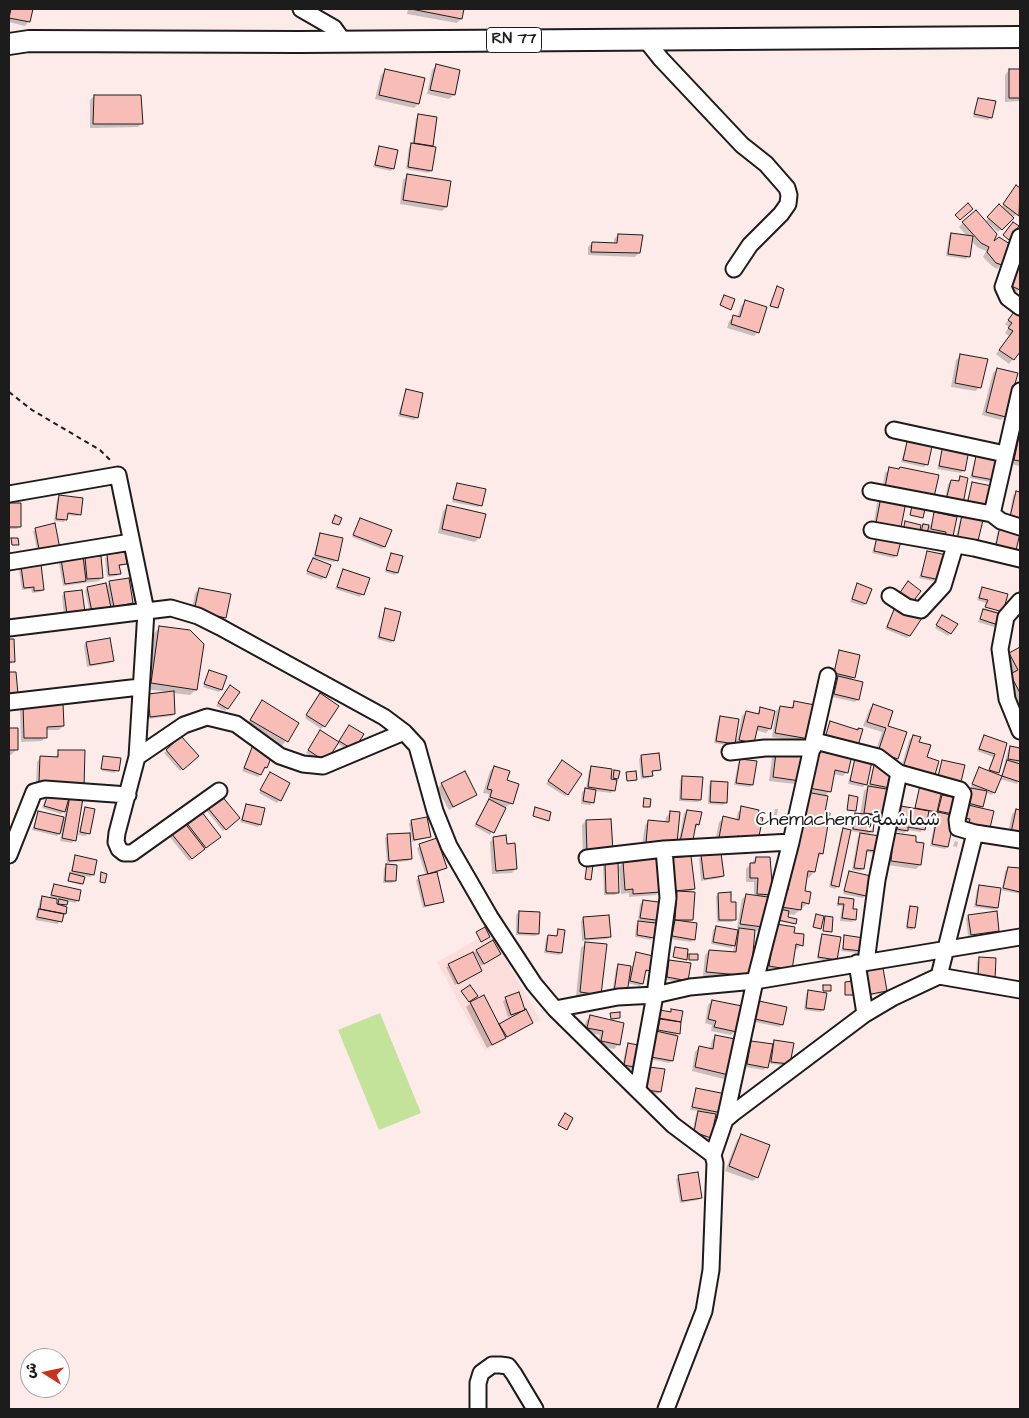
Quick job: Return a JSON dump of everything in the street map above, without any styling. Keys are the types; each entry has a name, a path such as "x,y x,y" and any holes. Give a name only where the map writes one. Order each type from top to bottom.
{"main road":[{"name":"RN 77","path":"9,44 29,41 344,42 645,38 1020,37"}],"street":[{"path":"301,9 334,28 344,42"},
{"path":"9,33 29,41"},
{"path":"645,38 661,59 742,145 766,164 787,188 788,204 782,214 750,245 734,268"},
{"path":"1020,237 1003,287 1008,298 1020,307"},
{"path":"992,514 1020,391"},
{"path":"894,430 1005,454"},
{"path":"9,494 118,475 146,611 137,757 116,842 119,850 124,853 132,853 219,791"},
{"path":"870,491 992,514 1020,527"},
{"path":"872,530 974,548 1020,559"},
{"path":"9,562 131,542"},
{"path":"890,596 908,608 921,610 943,586 955,546"},
{"path":"1020,601 1006,617 1000,649 1007,699 1020,731"},
{"path":"9,628 171,608 198,616 384,717 404,732 417,746 435,811 449,846 490,917 534,984 555,1008 674,1125 713,1155"},
{"path":"666,1409 704,1311 711,1270 715,1163 713,1155 725,1120 755,981 791,842 828,676"},
{"path":"9,702 140,687"},
{"path":"137,757 184,725 207,717 236,724 280,756 303,764 323,766 404,732"},
{"path":"730,752 814,744 878,757 899,773 962,791 957,824 960,829 1020,840"},
{"path":"865,1014 861,963 899,773"},
{"path":"9,855 34,792 45,788 128,795"},
{"path":"939,976 974,833"},
{"path":"587,858 664,849 791,842"},
{"path":"638,1088 655,995 668,898 664,849"},
{"path":"555,1008 618,997 655,995 690,987 755,981 1020,937"},
{"path":"725,1120 865,1014 892,998 939,976 1020,990"},
{"path":"478,1409 480,1373 486,1368 500,1365 508,1366 535,1409"}],"path":[{"path":"9,392 40,415 100,450 113,463 118,475"}],"shaded area":[{"path":"491,933 540,1020 485,1051 437,962 478,939 481,943 491,937"}],"green space":[{"path":"380,1013 421,1113 379,1130 338,1030"}],"building":[{"path":"11,9 33,9 30,22 9,18"},
{"path":"411,9 464,9 462,19"},
{"path":"436,64 460,70 455,95 430,90"},
{"path":"385,69 425,78 419,104 379,95"},
{"path":"1009,69 1020,69 1020,98 1009,98"},
{"path":"94,95 141,95 143,124 93,124"},
{"path":"978,98 996,101 992,118 974,114"},
{"path":"418,114 437,117 433,146 414,143"},
{"path":"411,143 436,147 432,171 408,167"},
{"path":"379,146 398,150 394,169 375,165"},
{"path":"407,174 451,181 447,207 403,200"},
{"path":"1016,185 1020,188 1019,216 1003,204"},
{"path":"968,203 973,209 960,220 955,215"},
{"path":"999,204 1014,218 1002,230 987,217"},
{"path":"976,210 997,234 994,241 999,237 1013,246 1006,262 1002,265 996,263 987,252 989,247 981,243 962,222"},
{"path":"1013,222 1019,226 1009,240 1003,235"},
{"path":"951,233 973,236 970,257 948,254"},
{"path":"618,234 643,235 640,253 591,252 592,242 617,243"},
{"path":"1016,263 1020,264 1020,290 1007,284"},
{"path":"777,286 784,289 778,308 770,306"},
{"path":"724,295 735,299 731,310 720,305"},
{"path":"745,300 767,307 759,333 731,324 733,315 740,317"},
{"path":"1014,312 1020,317 1020,352 1014,360 999,350 1013,331 1008,328 1012,323 1008,320"},
{"path":"960,354 988,359 981,388 955,383"},
{"path":"997,368 1018,373 1006,417 986,412"},
{"path":"406,389 423,393 418,418 400,414"},
{"path":"1020,432 1020,461 1014,460"},
{"path":"908,437 933,442 928,465 903,460"},
{"path":"943,444 969,450 965,471 939,466"},
{"path":"977,451 999,456 994,480 972,476"},
{"path":"889,467 899,469 900,467 939,475 934,497 885,487"},
{"path":"960,476 968,478 963,504 946,500 951,480 959,481"},
{"path":"972,482 992,486 987,509 967,505"},
{"path":"457,483 486,489 482,506 453,499"},
{"path":"1016,491 1020,492 1020,519 1010,517"},
{"path":"59,495 83,498 81,515 68,513 67,520 56,519"},
{"path":"881,497 906,502 901,527 876,523"},
{"path":"9,503 21,503 21,527 9,527"},
{"path":"447,505 486,514 480,538 442,529"},
{"path":"912,506 925,509 923,518 910,515"},
{"path":"934,512 957,517 952,541 945,539 946,532 931,529"},
{"path":"335,515 342,518 339,525 332,523"},
{"path":"962,515 983,520 977,545 957,540"},
{"path":"360,518 392,530 385,547 353,535"},
{"path":"905,521 921,525 919,535 903,531"},
{"path":"55,523 60,549 40,554 35,528"},
{"path":"923,524 929,525 927,534 921,532"},
{"path":"1000,526 1020,533 1015,555 995,550"},
{"path":"320,533 343,538 338,561 315,555"},
{"path":"877,536 901,541 897,556 874,551"},
{"path":"11,538 18,538 19,545 12,545"},
{"path":"927,551 947,555 940,580 921,576"},
{"path":"125,552 127,564 119,565 121,574 109,575 107,554"},
{"path":"391,553 403,556 398,573 386,570"},
{"path":"83,556 86,581 65,584 61,559"},
{"path":"101,556 103,578 87,579 85,557"},
{"path":"313,558 331,565 326,578 307,571"},
{"path":"41,564 44,590 34,591 34,587 24,588 21,566"},
{"path":"343,569 370,578 364,595 337,587"},
{"path":"129,578 133,603 114,607 109,581"},
{"path":"908,581 921,591 912,603 899,594"},
{"path":"106,583 111,608 92,612 87,587"},
{"path":"857,583 872,589 866,604 852,599"},
{"path":"982,587 1008,594 1003,612 985,607 988,600 979,598"},
{"path":"199,588 231,594 226,618 194,611"},
{"path":"82,590 85,612 67,614 64,592"},
{"path":"895,607 922,618 910,636 887,627"},
{"path":"385,608 401,612 394,641 379,637"},
{"path":"983,609 1001,614 998,625 980,619"},
{"path":"942,615 958,624 951,634 936,625"},
{"path":"159,626 190,630 204,644 197,690 151,683"},
{"path":"110,638 114,661 90,665 86,642"},
{"path":"9,639 14,639 15,662 9,662"},
{"path":"1020,647 1020,693 1010,674 1018,670 1009,653"},
{"path":"839,650 860,655 855,678 834,673"},
{"path":"209,670 227,676 222,690 204,684"},
{"path":"9,672 16,672 18,694 9,695"},
{"path":"838,676 863,682 859,700 834,694"},
{"path":"230,685 240,692 228,709 218,703"},
{"path":"174,691 175,714 150,717 148,694"},
{"path":"320,693 339,706 325,727 306,715"},
{"path":"262,700 299,723 288,742 250,720"},
{"path":"794,701 815,705 809,739 775,733 780,706 793,708"},
{"path":"63,703 64,726 47,727 47,738 24,738 23,704"},
{"path":"873,704 893,711 888,726 907,732 898,759 878,752 886,728 867,722"},
{"path":"760,707 775,711 771,729 758,726 754,743 739,740 746,711 759,714"},
{"path":"720,716 739,719 735,744 716,741"},
{"path":"830,721 858,730 858,728 863,729 857,749 825,738"},
{"path":"349,725 364,734 354,750 339,741"},
{"path":"9,728 18,728 18,750 9,750"},
{"path":"320,730 339,742 326,762 308,750"},
{"path":"913,735 921,737 919,742 931,745 927,757 939,761 934,778 903,768"},
{"path":"984,735 1007,743 999,773 989,770 995,754 979,749"},
{"path":"181,736 199,756 183,770 166,750"},
{"path":"253,745 273,753 267,768 265,767 261,775 244,768"},
{"path":"1010,746 1020,748 1020,761 1008,759"},
{"path":"817,749 852,755 848,773 835,770 831,792 809,788"},
{"path":"58,750 85,750 84,787 60,786 60,782 39,782 40,756 58,757"},
{"path":"659,753 661,770 652,771 653,776 643,777 641,755"},
{"path":"776,753 803,757 800,781 773,777"},
{"path":"103,756 121,758 119,771 101,769"},
{"path":"855,758 872,761 867,785 850,781"},
{"path":"740,759 757,761 753,785 736,783"},
{"path":"562,760 582,774 568,795 548,781"},
{"path":"942,760 965,765 960,786 937,781"},
{"path":"1007,760 1020,764 1020,782 1002,776"},
{"path":"874,765 893,769 890,788 870,784"},
{"path":"494,766 510,771 507,780 519,784 513,804 490,797 492,790 487,789"},
{"path":"591,766 612,769 611,779 617,780 615,791 588,787"},
{"path":"979,767 1002,776 995,793 972,784"},
{"path":"614,770 620,771 618,779 613,778"},
{"path":"465,771 477,795 453,807 441,783"},
{"path":"636,771 637,780 627,781 626,772"},
{"path":"270,772 290,783 281,801 260,790"},
{"path":"682,776 703,777 701,800 681,799"},
{"path":"711,781 728,782 727,803 710,802"},
{"path":"920,785 942,790 937,812 915,808"},
{"path":"868,786 893,790 889,816 864,813"},
{"path":"585,788 596,790 594,803 583,801"},
{"path":"971,788 987,791 983,807 968,803"},
{"path":"49,791 69,798 65,812 44,806"},
{"path":"806,792 828,796 825,812 830,813 823,854 819,853 815,872 808,871 805,891 811,892 809,904 802,902 801,910 781,907 784,889 788,890"},
{"path":"221,795 240,818 226,830 207,807"},
{"path":"849,795 858,797 856,811 847,810"},
{"path":"942,795 957,798 953,814 938,811"},
{"path":"70,796 83,798 76,841 62,838"},
{"path":"644,798 651,799 650,807 643,807"},
{"path":"489,799 506,808 494,833 476,824"},
{"path":"246,804 265,808 261,825 242,820"},
{"path":"968,805 994,811 989,832 968,827 970,819 965,818"},
{"path":"741,806 759,810 757,817 763,818 758,840 737,836 736,842 719,838 723,816 739,820"},
{"path":"901,806 929,811 925,830 908,827 908,831 897,829"},
{"path":"85,807 95,809 90,834 80,832"},
{"path":"535,807 551,812 549,821 533,816"},
{"path":"1016,809 1020,810 1020,835 1011,833"},
{"path":"687,810 702,812 699,825 696,824 692,845 680,842"},
{"path":"38,811 64,817 60,834 34,828"},
{"path":"201,811 221,837 206,848 186,822"},
{"path":"670,811 680,812 677,843 664,841 664,845 646,843 648,820 669,822"},
{"path":"938,812 955,816 948,847 932,844"},
{"path":"855,813 875,815 873,832 853,829"},
{"path":"427,817 431,837 414,840 411,820"},
{"path":"611,819 613,851 587,853 586,820"},
{"path":"184,822 205,849 192,859 171,833"},
{"path":"843,828 851,830 839,887 831,885"},
{"path":"410,833 412,859 389,861 387,834"},
{"path":"860,833 880,836 877,851 867,850 864,869 854,868"},
{"path":"894,833 916,836 916,842 924,843 921,865 891,861"},
{"path":"506,835 507,844 515,843 517,869 496,871 493,837"},
{"path":"437,838 447,868 428,874 419,844"},
{"path":"721,853 724,876 704,879 701,855"},
{"path":"75,855 97,860 94,875 72,871"},
{"path":"691,856 695,889 675,891 671,858"},
{"path":"756,857 770,857 773,895 757,894 758,878 750,878 750,863 755,863"},
{"path":"656,858 661,892 633,894 633,889 625,890 623,861"},
{"path":"618,862 619,893 606,893 605,863"},
{"path":"386,864 397,865 396,881 385,881"},
{"path":"587,864 593,865 591,880 585,879"},
{"path":"1008,867 1020,868 1020,892 1003,888"},
{"path":"849,871 871,876 866,896 844,891"},
{"path":"101,872 107,874 105,883 100,882"},
{"path":"437,872 444,902 425,906 418,876"},
{"path":"70,873 85,877 83,884 68,881"},
{"path":"54,884 81,890 79,901 51,895"},
{"path":"979,885 1001,888 998,908 976,905"},
{"path":"677,891 695,892 693,920 675,920"},
{"path":"731,892 731,902 736,902 736,920 719,920 718,893"},
{"path":"746,894 768,897 763,927 740,924"},
{"path":"42,896 57,899 57,904 67,907 66,914 40,909"},
{"path":"839,897 854,899 853,909 857,909 856,920 842,918 844,904 838,904"},
{"path":"59,899 68,901 67,905 58,904"},
{"path":"643,900 666,903 663,921 640,918"},
{"path":"910,906 918,907 915,928 907,927"},
{"path":"39,909 64,914 62,922 37,917"},
{"path":"780,909 789,911 788,917 797,919 796,924 778,920"},
{"path":"519,911 540,912 539,934 518,933"},
{"path":"997,911 999,931 971,935 968,915"},
{"path":"816,914 824,916 821,929 813,927"},
{"path":"609,915 611,937 585,939 583,917"},
{"path":"825,916 833,917 832,932 823,931"},
{"path":"675,920 697,923 695,940 672,936"},
{"path":"638,921 656,923 654,938 637,935"},
{"path":"776,924 795,927 794,933 804,934 803,946 796,944 792,970 769,966"},
{"path":"716,926 738,930 735,946 713,942"},
{"path":"485,927 490,937 481,942 476,932"},
{"path":"739,928 755,930 751,976 706,972 709,950 736,952"},
{"path":"558,929 565,930 562,953 546,951 548,935 557,936"},
{"path":"822,934 841,937 837,960 818,957"},
{"path":"844,935 864,938 862,951 843,949"},
{"path":"493,940 501,954 484,964 476,950"},
{"path":"585,942 607,944 601,995 580,992"},
{"path":"675,947 688,949 687,960 673,957"},
{"path":"473,952 482,971 458,984 448,964"},
{"path":"636,952 653,956 651,971 646,970 643,984 630,981"},
{"path":"689,954 698,954 698,960 689,960"},
{"path":"979,957 996,958 995,979 978,978"},
{"path":"669,960 691,963 688,981 667,977"},
{"path":"618,964 631,966 627,994 614,992"},
{"path":"883,968 887,991 866,995 861,972"},
{"path":"853,981 854,995 845,995 845,982"},
{"path":"470,985 478,996 469,1002 461,991"},
{"path":"823,985 831,985 831,991 823,991"},
{"path":"808,990 827,993 824,1010 806,1008"},
{"path":"519,992 525,1010 511,1015 505,997"},
{"path":"484,995 506,1038 492,1045 470,1002"},
{"path":"712,1000 742,1006 737,1032 714,1027 716,1021 708,1019"},
{"path":"759,1001 787,1007 783,1025 755,1019"},
{"path":"526,1009 533,1023 507,1037 499,1024"},
{"path":"671,1009 683,1011 681,1022 659,1018 660,1010 671,1012"},
{"path":"620,1012 620,1018 611,1019 610,1013"},
{"path":"590,1015 624,1023 620,1045 601,1041 603,1031 587,1028"},
{"path":"660,1019 681,1022 680,1034 658,1030"},
{"path":"656,1031 678,1036 673,1061 651,1057"},
{"path":"715,1035 740,1040 733,1076 695,1067 699,1046 713,1049"},
{"path":"774,1040 794,1043 790,1064 771,1062"},
{"path":"751,1041 773,1044 768,1068 747,1064"},
{"path":"628,1043 643,1046 639,1068 624,1065"},
{"path":"649,1067 665,1069 661,1092 646,1090"},
{"path":"696,1088 726,1094 722,1113 692,1107"},
{"path":"698,1111 716,1114 711,1138 694,1132"},
{"path":"565,1113 573,1118 567,1130 558,1125"},
{"path":"741,1134 770,1145 758,1178 729,1166"},
{"path":"698,1172 702,1198 682,1201 678,1175"}],"district":[{"name":"Chemachema;شماشمة","path":"848,821"}]}
